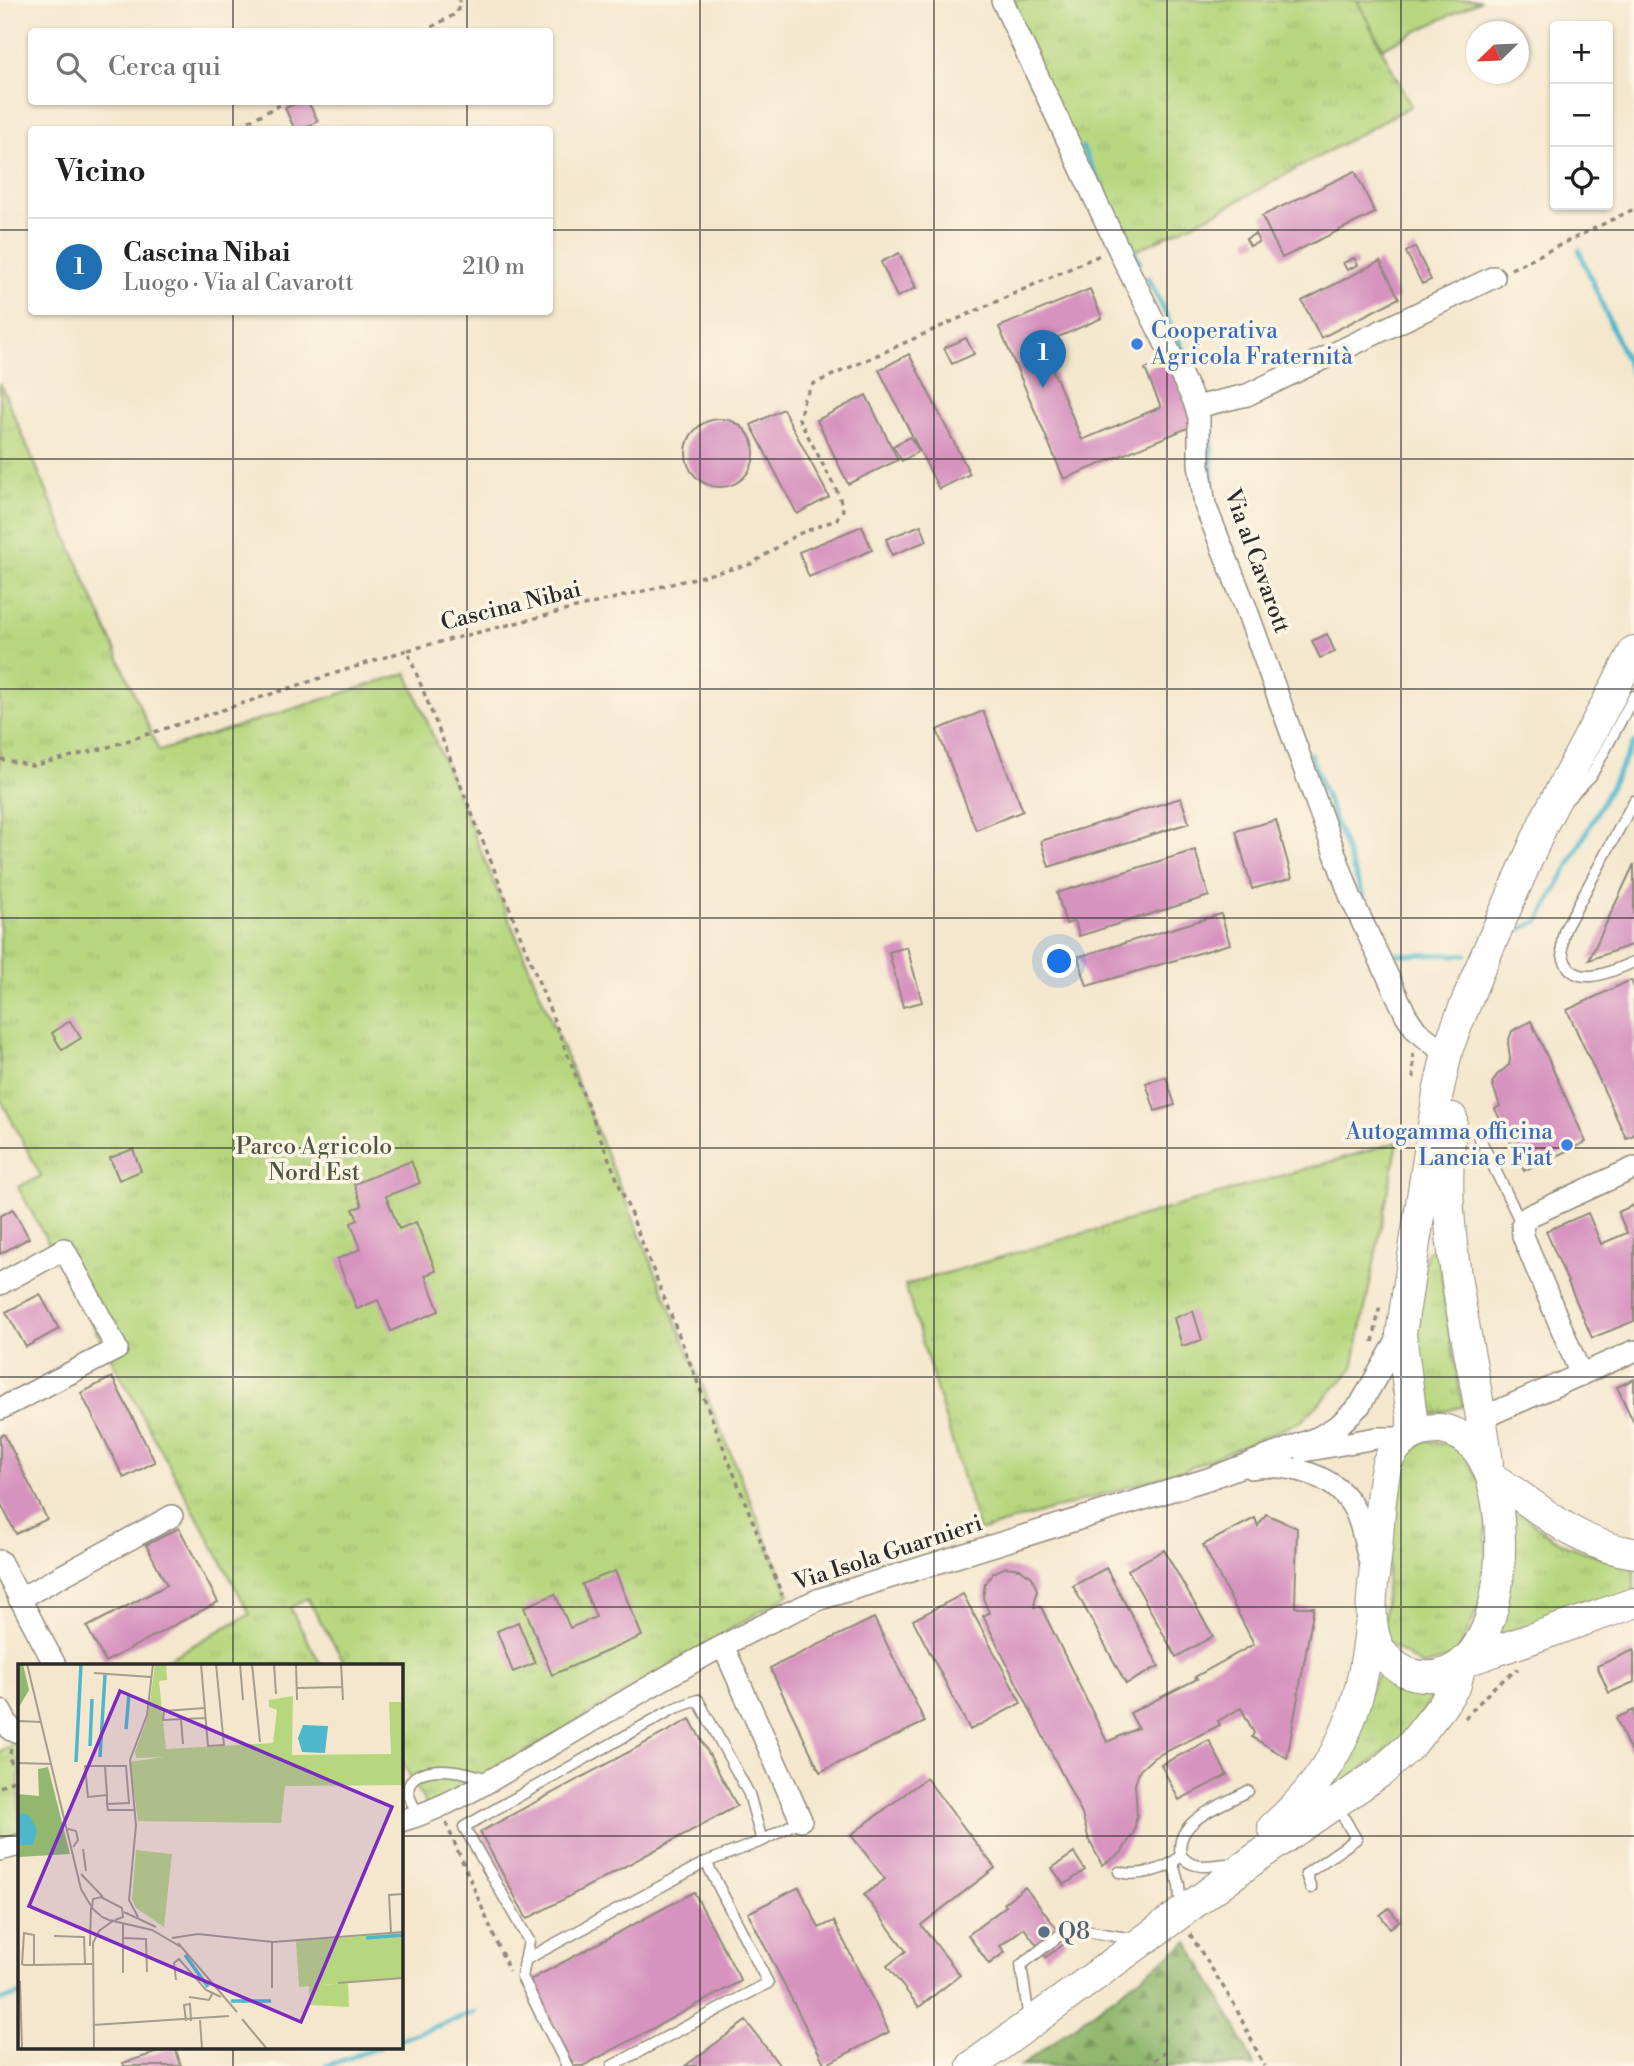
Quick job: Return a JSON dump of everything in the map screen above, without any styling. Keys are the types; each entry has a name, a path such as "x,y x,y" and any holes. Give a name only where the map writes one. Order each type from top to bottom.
{"main road":[{"path":"972,2066 1081,1985 1179,1907 1226,1864 1296,1808 1327,1770 1349,1724 1360,1691 1368,1650 1385,1470 1391,1454 1407,1437 1412,1417 1401,1334 1446,1054 1476,975 1544,822 1634,651"},
{"path":"1081,1985 1132,1939 1381,1772 1412,1744 1452,1692 1463,1663 1474,1652 1482,1637 1498,1581 1500,1531 1456,1278 1448,1197 1449,1149 1458,1062 1476,975"},
{"path":"1407,1437 1433,1429 1456,1433 1476,1448 1490,1476 1556,1523 1580,1537 1634,1553"},
{"path":"1373,1596 1376,1641 1382,1652 1399,1668 1428,1676 1445,1673 1463,1663 1634,1603"}],"street":[{"name":"Via al Cavarott","path":"1002,0 1196,407 1199,417 1199,464 1205,505 1246,608 1351,898 1398,1001 1416,1030 1446,1054"},
{"path":"1196,407 1247,396 1494,278"},
{"path":"1581,1375 1523,1236 1522,1226 1529,1216 1634,1168"},
{"path":"0,1284 64,1249 117,1349 0,1409"},
{"name":"Via Isola Guarnieri","path":"1208,1479 1319,1437 1349,1417 1371,1389 1401,1334"},
{"path":"1482,1418 1634,1351"},
{"name":"Via Isola Guarnieri","path":"1260,1459 1376,1438 1407,1437"},
{"name":"Via Isola Guarnieri","path":"420,1814 491,1779 649,1688 789,1613 849,1588 948,1561 1250,1468 1269,1467 1308,1474 1338,1488 1349,1500 1358,1517 1373,1596"},
{"path":"19,1599 172,1516"},
{"path":"0,1561 54,1664"},
{"path":"724,1648 801,1820"},
{"path":"0,1710 9,1726 17,1732"},
{"path":"0,1850 18,1845"}],"lane":[{"path":"1544,822 1591,776 1634,696"},
{"path":"1634,801 1565,929 1560,948 1569,968 1583,975 1603,974 1634,962"},
{"path":"1478,1135 1522,1226"},
{"path":"567,2066 522,1977 528,1941 464,1827 673,1709 698,1700 749,1794 762,1841"},
{"path":"420,1814 410,1802 407,1791 409,1783 417,1775 436,1770 453,1770 491,1779"},
{"path":"1179,1907 1177,1859 1180,1842 1191,1822 1248,1791"},
{"path":"1311,1888 1306,1874 1356,1839 1336,1804"},
{"path":"525,1960 706,1862 762,1841 801,1820"},
{"path":"1119,1872 1141,1873 1177,1859 1200,1866 1226,1864"},
{"path":"612,2066 768,1983 706,1862"},
{"path":"1029,2023 1021,1965 1069,1928 1132,1939"}],"path":[{"path":"430,28 457,13 460,0"},
{"path":"239,126 280,105"},
{"path":"1494,278 1634,209"},
{"name":"Cascina Nibai","path":"0,760 32,766 105,748 407,650 751,564 798,534 836,520 843,510 839,495 799,419 804,399 813,384 1118,247"},
{"path":"407,650 789,1613"},
{"path":"1415,1093 1412,1059 1416,1030"},
{"path":"1371,1354 1380,1302"},
{"path":"17,1732 9,1758 18,1775"},
{"path":"0,1787 18,1778"},
{"path":"420,1814 512,1980"},
{"path":"1179,1907 1234,2004 1264,2066"},
{"path":"1146,2066 1165,2052"}],"green space":[{"path":"1005,0 1357,0 1411,106 1223,209 1125,256"},
{"path":"1357,0 1481,0 1383,48"},
{"name":"Parco Agricolo Nord Est","path":"0,383 159,751 407,673 789,1594 429,1810 402,1762 402,1664 345,1664 307,1598 290,1608 320,1664 159,1664 250,1614 18,1187 41,1176 0,1098"},
{"path":"1398,1142 1353,1369 1302,1421 1182,1471 979,1531 905,1285"},
{"path":"1434,1250 1439,1254 1446,1315 1463,1406 1425,1417 1401,1392 1427,1251"},
{"path":"1425,1440 1461,1447 1486,1494 1486,1590 1457,1656 1422,1666 1387,1642 1383,1631 1395,1469"},
{"path":"1503,1492 1534,1524 1551,1537 1571,1547 1634,1565 1634,1596 1602,1608 1492,1636"},
{"path":"1378,1674 1402,1685 1424,1690 1431,1699 1412,1730 1307,1813"},
{"path":"18,1742 18,1836 0,1840 0,1751"},
{"path":"1188,1942 1235,2025 1254,2066 1021,2066"}],"building":[{"path":"292,105 310,105 318,121 309,126 293,126 285,108"},
{"path":"1355,171 1375,213 1282,258 1262,216"},
{"path":"1255,234 1259,242 1250,246 1246,239"},
{"path":"1415,247 1431,280 1422,284 1406,252"},
{"path":"899,253 916,288 897,297 881,262"},
{"path":"1354,258 1358,265 1347,270 1343,263"},
{"path":"1380,261 1399,298 1321,338 1302,301"},
{"path":"1090,289 1102,318 1042,344 1082,440 1161,407 1145,369 1167,359 1195,425 1064,479 999,327"},
{"path":"966,338 974,354 952,364 944,348"},
{"path":"909,354 970,474 939,489 879,370"},
{"path":"866,395 898,460 848,484 817,420"},
{"path":"783,409 829,497 797,514 751,425"},
{"path":"727,419 748,434 754,446 752,466 744,477 727,487 713,487 696,477 688,466 686,446 696,429 707,421"},
{"path":"910,437 919,451 902,461 893,446"},
{"path":"921,525 927,541 892,555 886,539"},
{"path":"862,526 872,550 809,577 799,552"},
{"path":"1327,634 1335,652 1320,658 1312,641"},
{"path":"983,711 1023,811 976,830 937,730"},
{"path":"1181,798 1189,823 1049,867 1041,841"},
{"path":"1276,820 1292,878 1252,889 1236,831"},
{"path":"1195,850 1209,896 1079,936 1075,921 1066,924 1057,893"},
{"path":"1634,864 1634,944 1589,960"},
{"path":"1221,914 1230,944 1087,986 1078,957"},
{"path":"907,947 922,1002 903,1007 889,952"},
{"path":"1631,980 1634,988 1634,1135 1626,1138 1567,1010"},
{"path":"70,1021 81,1038 62,1050 52,1033"},
{"path":"1531,1021 1586,1142 1524,1171 1495,1109 1500,1106 1492,1083 1509,1065 1508,1042 1512,1031"},
{"path":"1166,1077 1175,1105 1155,1111 1146,1083"},
{"path":"133,1149 141,1171 119,1180 110,1158"},
{"path":"411,1161 420,1183 386,1196 399,1229 416,1222 436,1271 425,1275 439,1311 391,1331 378,1300 357,1309 337,1259 361,1249 351,1223 358,1220 353,1209 362,1206 354,1184"},
{"path":"1634,1205 1634,1321 1592,1338 1546,1231 1588,1213 1601,1244 1627,1233 1618,1212"},
{"path":"13,1209 29,1238 0,1254 0,1216"},
{"path":"40,1294 59,1329 26,1347 6,1312"},
{"path":"1193,1311 1202,1340 1182,1346 1174,1318"},
{"path":"112,1377 155,1462 124,1478 81,1393"},
{"path":"1634,1379 1634,1423 1617,1387"},
{"path":"4,1434 47,1519 16,1534 0,1502 0,1436"},
{"path":"1266,1514 1297,1528 1295,1607 1314,1607 1287,1758 1252,1737 1254,1733 1241,1708 1218,1721 1220,1725 1153,1758 1140,1770 1135,1784 1137,1814 1134,1832 1121,1853 1102,1865 1089,1840 1082,1814 983,1616 989,1613 983,1598 985,1584 993,1573 1006,1567 1020,1569 1032,1577 1037,1590 1034,1607 1041,1607 1107,1742 1138,1728 1130,1713 1197,1679 1195,1677 1254,1644 1203,1545 1255,1518 1258,1526"},
{"path":"179,1528 218,1602 105,1662 87,1627 167,1585 146,1545"},
{"path":"1164,1550 1213,1636 1176,1657 1128,1570"},
{"path":"1106,1568 1159,1666 1126,1684 1073,1586"},
{"path":"615,1571 642,1636 552,1675 524,1607 555,1594 570,1628 596,1617 582,1584"},
{"path":"963,1594 1021,1703 970,1730 913,1620"},
{"path":"874,1618 925,1722 820,1772 770,1668"},
{"path":"518,1622 535,1663 513,1672 497,1631"},
{"path":"1634,1650 1634,1682 1609,1693 1597,1666"},
{"path":"1634,1710 1634,1760 1616,1718"},
{"path":"690,1719 737,1806 527,1919 480,1832"},
{"path":"1209,1740 1227,1775 1179,1800 1161,1765"},
{"path":"926,1778 995,1868 921,1925 960,1975 919,2007 887,1966 906,1951 864,1895 885,1879 851,1835"},
{"path":"1074,1853 1085,1870 1064,1885 1052,1868"},
{"path":"799,1887 819,1928 834,1921 889,2032 825,2065 748,1913"},
{"path":"1025,1887 1067,1942 1046,1957 1024,1928 1000,1946 1005,1952 989,1964 968,1935 1006,1906 1004,1903"},
{"path":"694,1892 741,1981 583,2066 574,2066 528,1981"},
{"path":"1389,1908 1399,1921 1390,1928 1380,1915"},
{"path":"746,2021 780,2066 685,2066"},
{"path":"175,2048 181,2066 124,2066 123,2063"}],"waterway":[{"path":"1082,147 1140,263"},
{"path":"1579,250 1634,379"},
{"path":"1148,278 1201,386"},
{"path":"1211,419 1212,482"},
{"path":"1516,931 1539,921 1634,743"},
{"path":"1310,754 1373,922"},
{"path":"1385,950 1387,954 1466,955"},
{"path":"0,2001 18,1994"},
{"path":"402,2039 475,2012"},
{"path":"326,2066 377,2048"}],"place":[{"name":"Cooperativa Agricola Fraternità","path":"1137,344"},
{"name":"Cascina Nibai","path":"1043,388"},
{"name":"Autogamma officina Lancia e Fiat","path":"1567,1145"},
{"name":"Q8","path":"1044,1932"}]}
